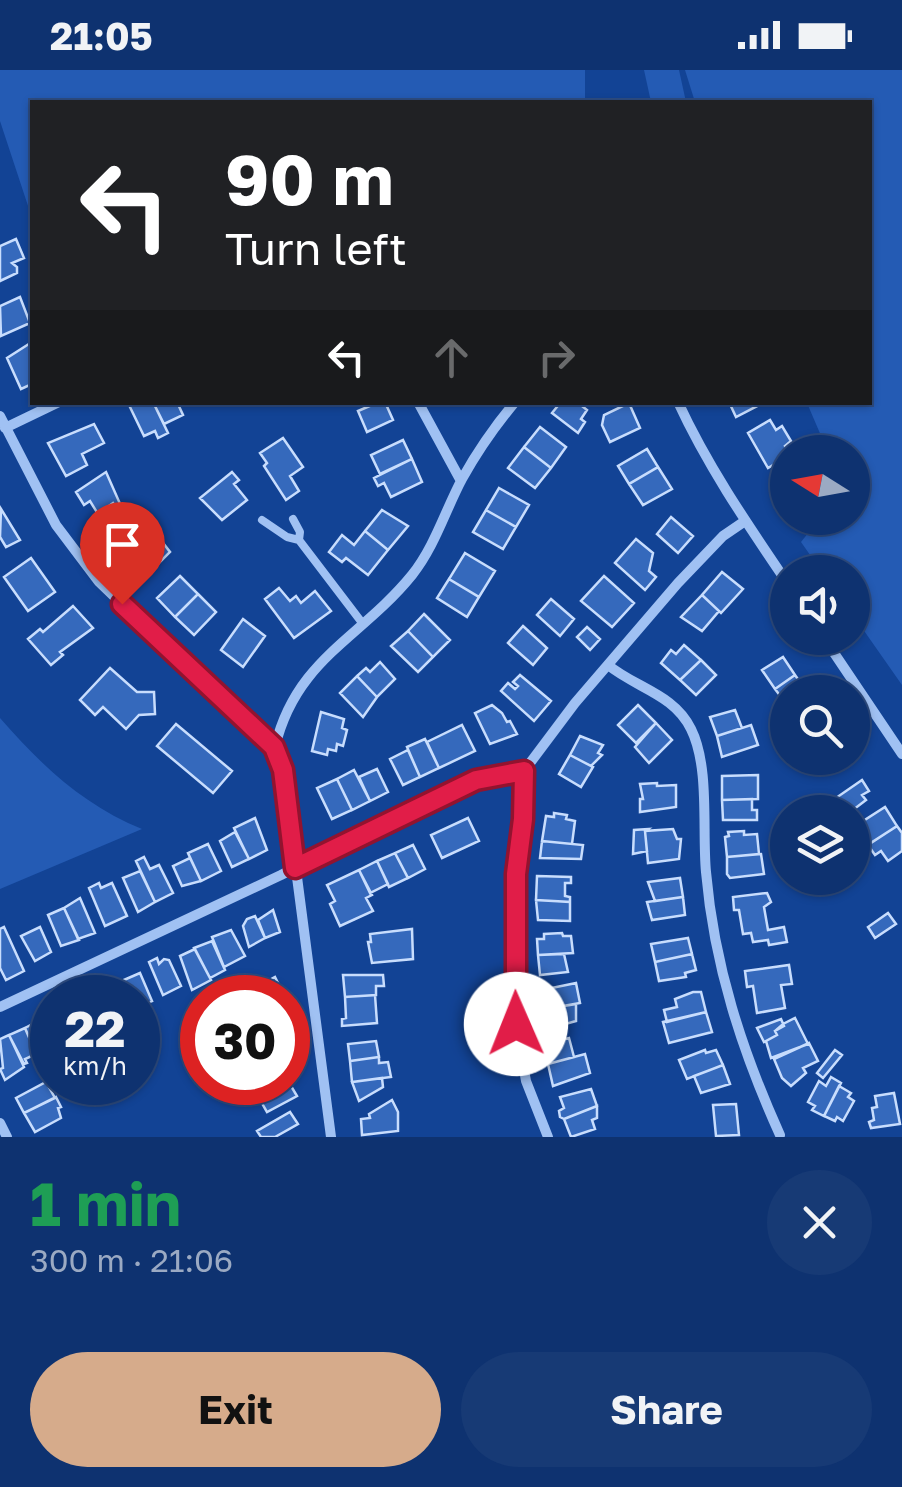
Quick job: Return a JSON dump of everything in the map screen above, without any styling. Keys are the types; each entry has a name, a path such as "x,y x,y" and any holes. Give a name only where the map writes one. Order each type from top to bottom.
{"street":[{"path":"6,428 53,405"},
{"path":"420,405 461,481"},
{"path":"274,747 290,701 308,674 332,648 387,604 415,571 461,481 512,405"},
{"path":"679,405 694,437 770,558"},
{"path":"0,416 56,525 99,582 274,747 283,770 331,1137"},
{"path":"548,1137 526,1081 516,1024 516,874 524,771 575,703 678,583 723,536 745,521"},
{"path":"835,655 902,754"},
{"path":"608,665 679,711 700,752 706,873 717,954 739,1035 783,1136"},
{"path":"0,1007 476,780 524,771"},
{"path":"0,1123 6,1137"}],"lane":[{"path":"293,519 300,532 299,540"},
{"path":"262,520 287,537 299,540 363,624"}],"shaded area":[{"path":"0,70 585,70 585,100 30,100 30,212 0,121"},
{"path":"644,70 679,70 686,100 651,100"},
{"path":"685,70 902,70 902,685 870,639 870,555 810,555 801,542 807,535 870,535 870,435 821,435 808,405 872,405 872,100 694,100"},
{"path":"0,718 64,782 101,808 142,829 0,889"}],"building":[{"path":"16,239 24,258 12,263 17,273 0,281 0,246"},
{"path":"20,297 30,323 1,336 0,306"},
{"path":"30,343 30,385 21,389 7,358"},
{"path":"129,405 154,405 168,433 158,438 155,431 144,436"},
{"path":"154,405 178,405 183,415 164,424"},
{"path":"386,405 393,420 367,432 358,411"},
{"path":"559,405 581,405 587,410 578,433 552,413"},
{"path":"630,405 640,428 610,442 602,425 604,415"},
{"path":"730,405 759,405 736,417"},
{"path":"770,420 776,430 782,426 787,435 770,435 770,467 768,468 748,433"},
{"path":"94,424 104,443 82,454 87,465 66,476 48,443"},
{"path":"540,427 566,447 551,468 524,447"},
{"path":"283,438 303,467 290,476 299,491 286,500 260,453"},
{"path":"403,440 412,459 380,474 371,455"},
{"path":"524,447 551,468 535,488 508,468"},
{"path":"647,449 658,467 629,484 618,466"},
{"path":"412,459 422,482 391,497 384,483 378,486 374,478"},
{"path":"658,467 672,489 643,505 629,484"},
{"path":"106,472 121,506 117,509 113,503 98,514 90,501 84,505 76,492"},
{"path":"232,472 239,480 234,484 247,500 222,520 200,498"},
{"path":"499,488 529,505 516,527 486,510"},
{"path":"1,509 20,540 6,547 0,537"},
{"path":"382,510 408,526 388,550 365,531"},
{"path":"486,510 516,527 503,549 473,532"},
{"path":"139,512 153,530 121,555 107,537"},
{"path":"671,517 693,536 678,553 657,534"},
{"path":"153,530 170,552 151,571 148,568 138,576 121,555"},
{"path":"365,531 388,550 368,575 346,558 342,562 329,552 342,535 354,545"},
{"path":"636,539 653,553 649,571 656,577 645,590 615,563"},
{"path":"465,553 495,571 479,597 449,579"},
{"path":"31,558 55,592 28,611 4,577"},
{"path":"722,572 743,589 721,613 702,595"},
{"path":"180,576 198,594 175,617 157,598"},
{"path":"604,576 634,603 612,627 581,601"},
{"path":"449,579 479,597 467,617 437,598"},
{"path":"279,588 290,601 296,596 301,603 315,591 331,611 294,638 265,599"},
{"path":"198,594 216,612 194,635 175,617"},
{"path":"702,595 719,611 702,631 681,617"},
{"path":"551,599 574,619 560,636 537,615"},
{"path":"73,606 93,628 60,652 63,655 51,665 28,639 40,629 43,632"},
{"path":"424,614 450,640 433,657 408,631"},
{"path":"243,619 265,636 243,667 221,650"},
{"path":"523,626 547,648 533,665 508,643"},
{"path":"587,627 600,639 590,650 577,637"},
{"path":"408,631 433,657 418,672 391,646"},
{"path":"684,645 701,660 680,680 661,663 671,650 676,654"},
{"path":"783,657 795,675 770,675 770,682 762,670"},
{"path":"701,660 716,675 696,695 680,680"},
{"path":"380,662 395,679 377,697 357,676 366,668 370,672"},
{"path":"110,668 137,692 154,692 155,714 139,715 126,729 103,707 95,715 80,700"},
{"path":"520,675 551,701 534,721 501,691 508,683 515,689 518,686 513,682"},
{"path":"357,676 377,697 363,717 340,693"},
{"path":"492,705 510,721 517,734 490,744 475,713"},
{"path":"638,705 656,723 636,743 618,725"},
{"path":"735,710 742,728 717,736 710,717"},
{"path":"321,712 344,719 342,728 347,730 343,746 337,744 336,751 328,749 327,755 312,751"},
{"path":"656,723 672,740 649,763 635,747"},
{"path":"176,724 232,771 213,793 157,746"},
{"path":"462,725 475,751 439,768 427,742"},
{"path":"751,725 758,745 722,757 717,736"},
{"path":"580,736 603,745 598,753 602,755 591,766 570,755"},
{"path":"425,739 439,768 420,777 407,747"},
{"path":"408,750 420,777 403,785 390,759"},
{"path":"570,755 593,767 581,787 559,774"},
{"path":"377,769 388,792 370,801 359,777"},
{"path":"354,770 370,801 352,810 337,779"},
{"path":"758,775 758,799 722,800 722,776"},
{"path":"337,779 352,810 332,819 317,788"},
{"path":"862,780 869,791 862,795 840,795"},
{"path":"640,784 676,785 676,807 640,812"},
{"path":"752,799 757,820 723,820 722,800"},
{"path":"885,807 897,826 870,843 870,817"},
{"path":"554,813 575,821 572,844 542,841 546,816 554,817"},
{"path":"255,818 267,850 249,859 234,828"},
{"path":"468,818 479,841 442,858 431,835"},
{"path":"897,826 902,833 902,851 888,861 881,851 875,855 870,844"},
{"path":"648,829 647,851 633,854 634,830"},
{"path":"673,829 677,839 681,839 679,859 648,863 645,831"},
{"path":"744,831 744,835 757,834 759,854 727,857 728,832"},
{"path":"235,832 249,859 232,867 220,841"},
{"path":"542,841 583,845 581,859 540,858"},
{"path":"208,844 221,871 201,881 188,853"},
{"path":"413,845 425,869 408,878 395,853"},
{"path":"395,853 408,878 389,887 377,861"},
{"path":"761,854 764,874 730,878 727,874 727,857"},
{"path":"144,857 150,869 159,865 173,893 155,902 136,861"},
{"path":"190,858 201,881 182,886 173,866"},
{"path":"377,861 388,884 370,893 359,870"},
{"path":"359,870 372,895 366,898 373,911 340,926 327,885"},
{"path":"140,871 155,902 138,912 123,878"},
{"path":"537,876 571,877 571,883 565,883 565,896 570,897 570,902 536,900"},
{"path":"680,878 683,897 655,901 648,882"},
{"path":"99,883 101,888 112,883 127,916 105,926 89,888"},
{"path":"767,893 771,902 764,907 768,930 784,927 787,942 769,945 768,940 753,942 751,933 743,934 733,897"},
{"path":"683,897 685,915 652,920 647,902"},
{"path":"80,898 95,933 78,939 64,908"},
{"path":"536,900 570,902 570,921 538,920"},
{"path":"64,908 79,940 61,946 48,915"},
{"path":"273,910 280,932 265,938 258,920"},
{"path":"888,913 896,924 875,938 868,927"},
{"path":"255,916 265,938 249,947 243,926"},
{"path":"4,927 24,971 6,980 0,968 0,929"},
{"path":"40,927 51,952 35,961 21,936"},
{"path":"412,929 413,959 372,963 370,934"},
{"path":"231,930 245,956 224,967 212,937"},
{"path":"544,934 571,936 573,953 538,955 537,939 544,939"},
{"path":"688,938 692,954 655,962 651,944"},
{"path":"212,941 225,970 208,975 194,948"},
{"path":"195,949 208,975 187,975 180,956"},
{"path":"564,954 568,972 540,975 538,955"},
{"path":"692,954 696,970 685,973 686,977 659,981 655,962"},
{"path":"157,958 159,964 169,960 180,986 163,995 160,975 155,975 149,962"},
{"path":"789,965 792,984 781,985 785,1008 757,1013 753,986 747,987 745,971"},
{"path":"343,975 383,975 384,986 376,986 376,995 345,997"},
{"path":"576,983 580,1003 540,1010 537,991"},
{"path":"701,992 706,1012 667,1022 664,1010 677,1007 675,999"},
{"path":"375,995 377,1023 342,1026 342,1019 346,1018 345,997"},
{"path":"576,1004 576,1021 544,1030 540,1010"},
{"path":"706,1012 712,1032 669,1043 663,1022"},
{"path":"795,1018 808,1044 771,1058 766,1041"},
{"path":"781,1019 784,1026 764,1042 757,1028"},
{"path":"25,1028 30,1040 27,1063 24,1064 9,1035"},
{"path":"9,1035 24,1067 5,1080 0,1069 0,1039"},
{"path":"569,1038 574,1057 548,1064 543,1045"},
{"path":"376,1041 379,1057 350,1061 348,1044"},
{"path":"809,1043 818,1061 803,1068 806,1073 791,1086 782,1078 774,1059"},
{"path":"716,1050 723,1065 687,1079 679,1060"},
{"path":"835,1050 842,1055 823,1078 817,1073"},
{"path":"585,1054 590,1073 553,1086 548,1064"},
{"path":"379,1057 379,1063 388,1062 391,1077 352,1082 350,1061"},
{"path":"723,1065 730,1084 701,1093 694,1076"},
{"path":"831,1077 841,1083 824,1116 812,1110 815,1106 808,1102 819,1081 826,1086"},
{"path":"382,1078 383,1087 359,1101 352,1082"},
{"path":"839,1086 851,1093 848,1097 854,1101 843,1121 837,1117 835,1121 824,1116"},
{"path":"591,1089 597,1106 564,1119 560,1117 559,1111 564,1108 560,1097"},
{"path":"30,1091 30,1105 41,1105 24,1113 16,1098"},
{"path":"894,1093 900,1124 871,1128 872,1108 877,1107 875,1096"},
{"path":"392,1100 398,1112 398,1131 362,1135 361,1119 370,1118 369,1114"},
{"path":"736,1104 739,1135 716,1136 713,1105"},
{"path":"40,1105 61,1107 61,1118 35,1132 24,1113"},
{"path":"597,1106 597,1118 592,1120 595,1129 571,1137 564,1119"},
{"path":"290,1112 298,1124 275,1137 261,1137 257,1131"}],"route":[{"path":"122,604 274,747 283,770 295,868 476,780 524,771 516,874 516,1024"}]}
